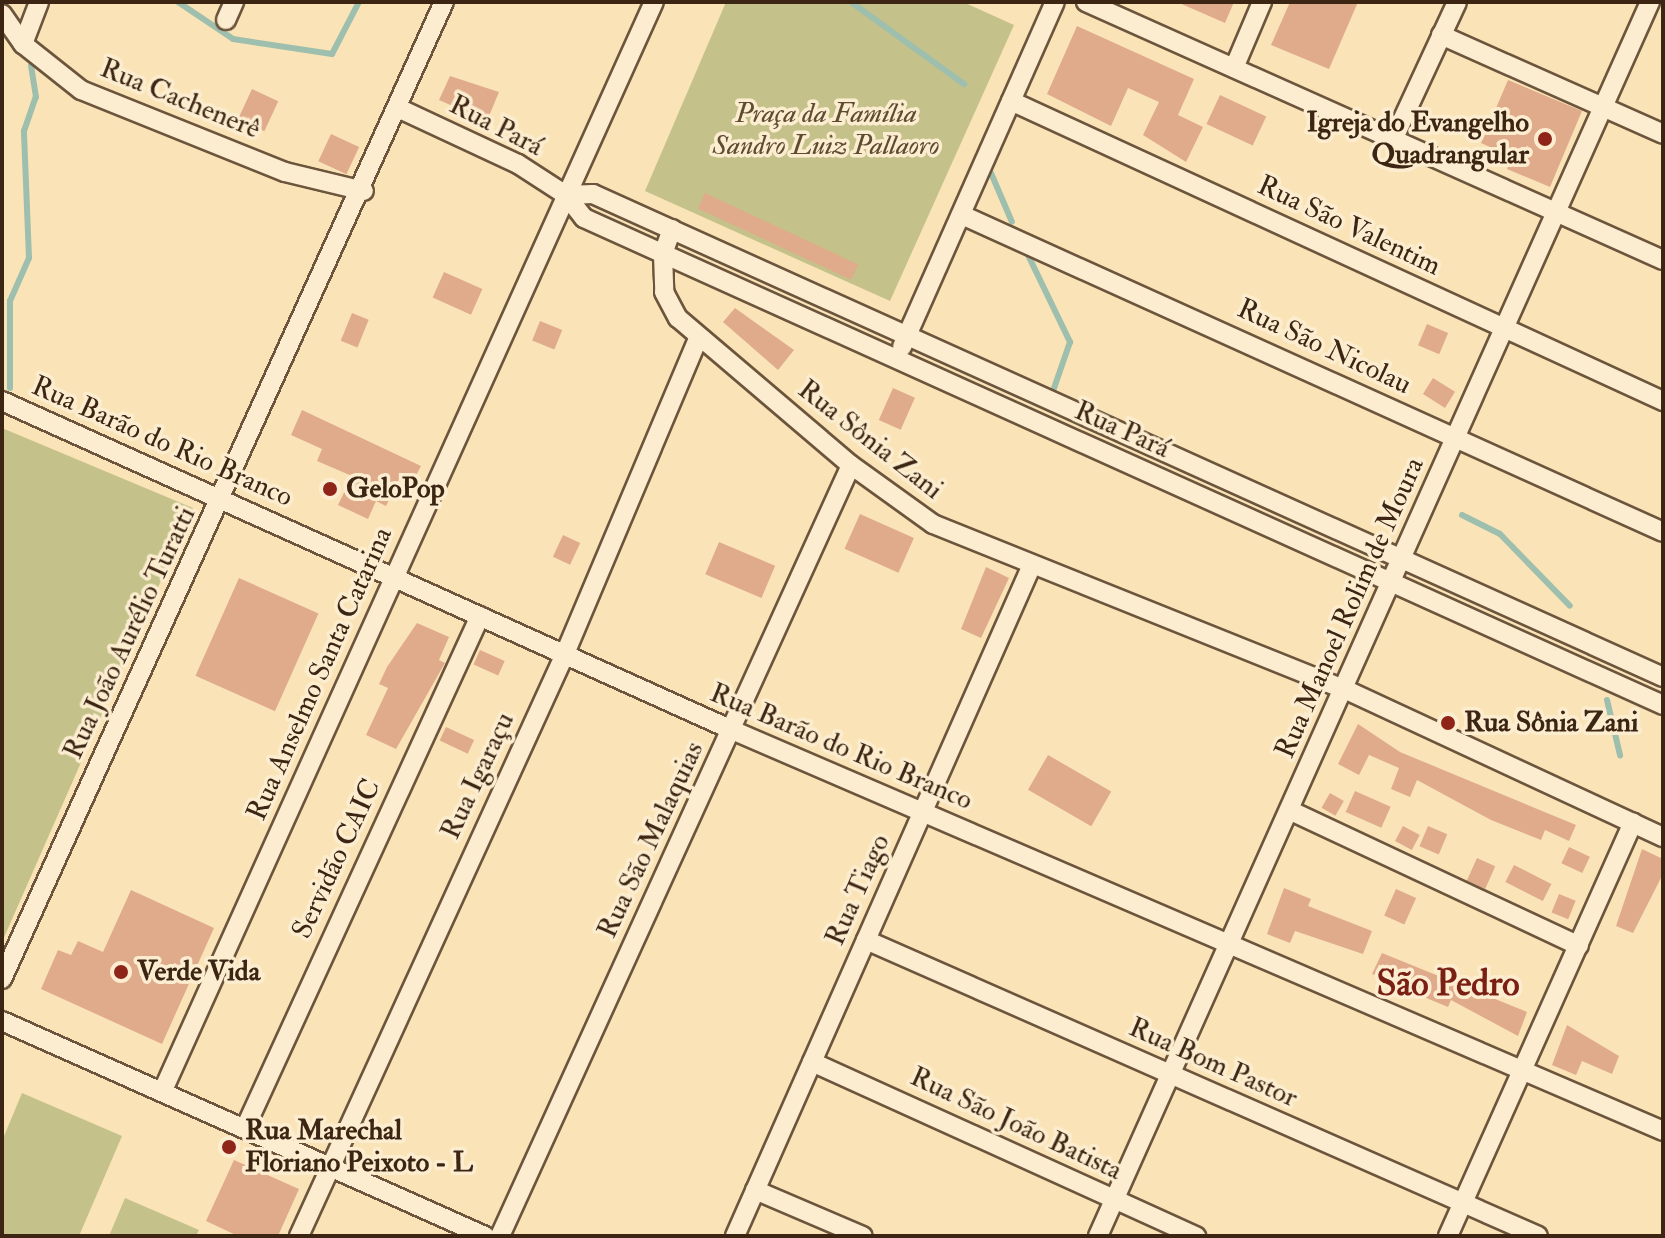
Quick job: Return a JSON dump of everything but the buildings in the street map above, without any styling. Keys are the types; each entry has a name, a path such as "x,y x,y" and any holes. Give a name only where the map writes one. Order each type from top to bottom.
{"street":[{"path":"23,44 39,2"},
{"path":"226,20 234,2"},
{"name":"Rua João Aurélio Turatti","path":"2,979 364,191 444,2"},
{"name":"Rua Anselmo Santa Catarina","path":"164,1088 654,2"},
{"path":"896,359 1055,2"},
{"path":"1086,2 1663,260"},
{"path":"1234,68 1262,2"},
{"path":"1393,140 1457,2"},
{"name":"Rua Manoel Rolim de Moura","path":"1098,1236 1651,5"},
{"name":"Rua Cachenerê","path":"2,14 23,44 81,90 285,172 364,191"},
{"path":"1441,35 1663,134"},
{"name":"Rua São Valentim","path":"1011,101 1663,401"},
{"name":"Rua Pará","path":"398,108 566,195 584,218 1663,705"},
{"name":"Rua Pará","path":"566,195 593,194 1663,677"},
{"name":"Rua São Nicolau","path":"962,215 1663,532"},
{"name":"Rua Sônia Zani","path":"672,229 663,254 664,292 699,337 851,465 933,524 1031,567 1344,689 1663,837"},
{"name":"Rua Igaraçu","path":"299,1236 564,656 699,337"},
{"name":"Rua Barão do Rio Branco","path":"2,401 732,730 1663,1131"},
{"name":"Rua São Malaquias","path":"500,1236 851,465"},
{"name":"Rua Tiago","path":"735,1236 1031,567"},
{"name":"Servidão CAIC","path":"246,1126 480,616"},
{"path":"1289,810 1579,946"},
{"path":"1448,1236 1633,823"},
{"name":"Rua Bom Pastor","path":"866,940 1538,1236"},
{"path":"2,1021 164,1088 485,1236"},
{"name":"Rua São João Batista","path":"812,1062 1196,1236"},
{"path":"755,1190 863,1236"}],"green space":[{"name":"Praça da Família Sandro Luiz Pallaoro","path":"726,2 963,2 1014,25 890,301 645,191"},
{"path":"2,428 193,508 2,942"},
{"path":"22,1093 122,1136 79,1236 2,1236 2,1141"},
{"path":"125,1198 199,1230 196,1236 109,1236"}],"waterway":[{"path":"178,2 233,39 332,54 359,2"},
{"path":"851,2 964,84"},
{"path":"10,388 10,301 29,258 24,131 36,97 31,65"},
{"path":"991,173 1012,222"},
{"path":"1028,255 1070,342 1053,391"},
{"path":"1462,515 1500,534 1570,606"},
{"path":"1607,700 1620,755"}],"place":[{"name":"Igreja do Evangelho Quadrangular","path":"1545,139"},
{"name":"GeloPop","path":"330,489"},
{"name":"Rua Sônia Zani","path":"1448,723"},
{"name":"Verde Vida","path":"121,972"},
{"name":"Rua Marechal Floriano Peixoto - L","path":"229,1147"}],"district":[{"name":"São Pedro","path":"1448,984"}]}
